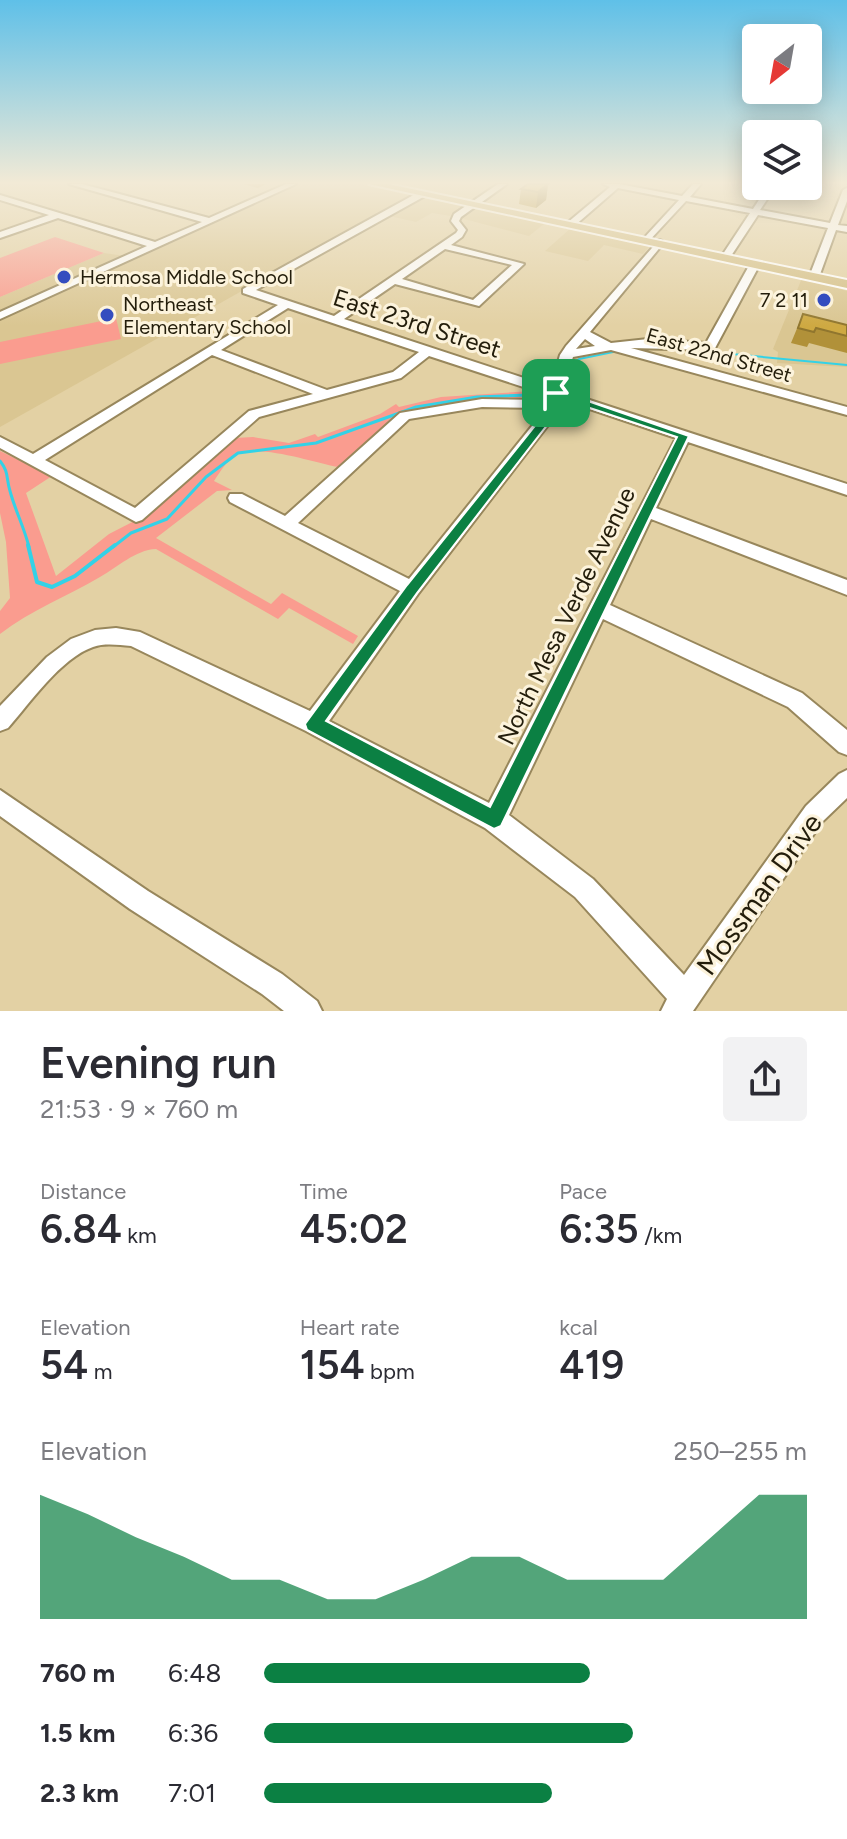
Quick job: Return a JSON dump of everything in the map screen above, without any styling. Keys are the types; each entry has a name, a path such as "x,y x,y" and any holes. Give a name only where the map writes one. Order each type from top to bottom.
{"main road":[{"path":"600,231 847,284"}],"street":[{"path":"109,231 154,245"},
{"path":"0,316 186,231"},
{"name":"East 23rd Street","path":"348,231 247,291 429,350 554,398 684,436 847,490"},
{"path":"336,320 444,246 460,231"},
{"path":"314,724 412,589 547,417 566,355 661,231"},
{"path":"726,257 743,231"},
{"path":"814,277 832,231"},
{"path":"393,280 475,304 519,264 444,246"},
{"path":"566,355 648,343 710,347 755,264"},
{"path":"34,460 287,304"},
{"name":"East 22nd Street","path":"583,333 588,339 847,411"},
{"path":"0,442 136,516 254,414 397,375 429,350"},
{"path":"212,351 322,393"},
{"path":"286,524 405,416 482,403 554,398"},
{"name":"North Mesa Verde Avenue","path":"494,819 601,609 684,436"},
{"path":"236,498 412,589"},
{"path":"647,511 847,588"},
{"path":"601,609 795,700 847,744"},
{"path":"0,721 67,652 88,640 112,635 133,638 314,724 494,819 584,888 681,1004"},
{"name":"Mossman Drive","path":"681,1004 814,814 847,782"},
{"path":"0,802 139,900 272,984 307,1011"}],"shaded area":[{"name":"Northeast Elementary School","path":"194,231 348,231 0,427 0,320"},
{"path":"511,231 535,231 529,236"},
{"path":"567,231 586,231 643,243 649,247 643,254 604,245 588,261 545,251"},
{"path":"55,237 104,253 0,297 0,258"},
{"name":"Hermosa Middle School","path":"104,253 125,256 0,313 0,297"},
{"path":"802,278 847,291 847,367 777,363 778,352 773,349"},
{"path":"116,318 121,339 0,364 0,342"},
{"path":"532,391 539,395 402,414 338,467 276,453 241,453 229,461 214,481 232,490 217,491 156,538 271,604 282,593 358,636 353,644 289,608 278,619 156,549 134,556 0,634 0,611 10,598 6,542 0,513 0,451 52,476 26,493 56,576 109,534 146,515 235,438 253,437 289,443 315,434 318,437 380,414 396,404 399,407 441,397"}],"building":[{"path":"803,314 847,325 847,336 816,328 814,332 798,328"}],"waterway":[{"path":"634,349 679,349 847,365"},
{"path":"568,366 579,359 618,351"},
{"path":"543,385 556,375"},
{"path":"532,393 537,390"},
{"path":"113,547 131,533 167,519 206,477 238,453 316,443 416,407 477,397 528,395 535,391"},
{"path":"0,461 29,547"},
{"path":"28,545 37,582 52,587 75,576 115,545"}],"place":[{"name":"Hermosa Middle School","path":"64,277"},
{"name":"7 2 11","path":"824,300"},
{"name":"Northeast Elementary School","path":"107,315"}],"route":[{"path":"556,393 684,436 601,609 494,819 314,724 412,589 547,417 556,393"}]}
